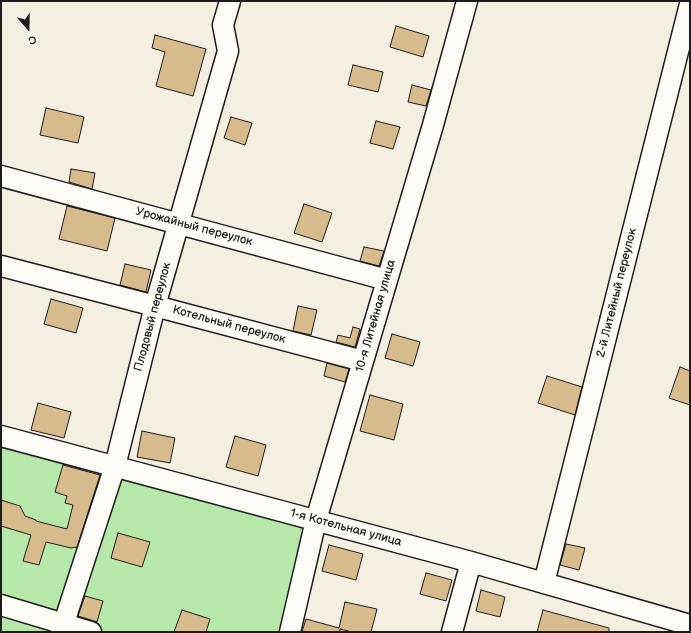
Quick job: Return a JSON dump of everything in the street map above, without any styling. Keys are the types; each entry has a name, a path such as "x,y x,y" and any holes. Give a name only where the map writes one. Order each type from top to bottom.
{"street":[{"name":"Плодовый переулок","path":"62,628 115,466 155,306 228,52 223,25 230,1"},
{"name":"10-я Литейная улица","path":"290,632 316,520 433,126 467,1"},
{"name":"2-й Литейный переулок","path":"544,583 690,4"},
{"name":"Урожайный переулок","path":"1,176 387,280"},
{"name":"Котельный переулок","path":"1,266 363,361"},
{"name":"1-я Котельная улица","path":"1,436 471,562 690,625"},
{"path":"452,632 471,562"},
{"path":"1,605 62,628 91,632"}],"green space":[{"path":"1,446 318,529 286,632 1,632"}],"building":[{"path":"396,26 429,36 423,57 390,47"},
{"path":"155,35 206,49 193,96 156,86 165,52 152,48"},
{"path":"353,65 383,72 378,92 348,85"},
{"path":"412,85 431,90 426,106 408,102"},
{"path":"46,108 84,117 78,143 40,135"},
{"path":"231,117 252,123 245,145 224,138"},
{"path":"376,121 400,127 393,149 370,143"},
{"path":"71,169 95,173 92,189 69,182"},
{"path":"304,204 332,213 322,242 294,233"},
{"path":"67,206 115,218 107,251 59,239"},
{"path":"364,247 384,251 379,266 360,261"},
{"path":"125,264 151,270 146,292 120,285"},
{"path":"51,299 83,308 76,333 44,324"},
{"path":"298,306 317,310 311,335 293,331"},
{"path":"353,327 360,329 355,347 336,342 338,335 350,338"},
{"path":"392,334 420,342 413,366 385,358"},
{"path":"327,363 349,369 345,382 324,376"},
{"path":"680,367 690,371 690,405 669,398"},
{"path":"547,376 582,387 575,415 538,403"},
{"path":"370,395 403,404 394,440 360,431"},
{"path":"38,403 71,412 64,438 31,430"},
{"path":"142,431 175,438 170,463 137,457"},
{"path":"235,436 266,445 258,476 226,467"},
{"path":"63,465 100,475 77,547 71,548 46,542 39,565 23,561 31,535 1,526 1,500 20,506 25,516 36,521 67,529 73,505 65,503 67,496 55,492"},
{"path":"118,533 150,542 142,567 111,558"},
{"path":"566,544 585,548 579,570 560,565"},
{"path":"329,545 363,554 356,580 322,571"},
{"path":"426,573 452,580 446,601 420,594"},
{"path":"481,590 505,597 500,617 476,611"},
{"path":"85,596 103,601 97,622 78,616"},
{"path":"345,602 377,609 371,632 352,632 340,629 340,632 302,632 306,619 339,628"},
{"path":"182,610 210,619 206,632 174,632"},
{"path":"543,610 609,628 609,632 537,632"}]}
